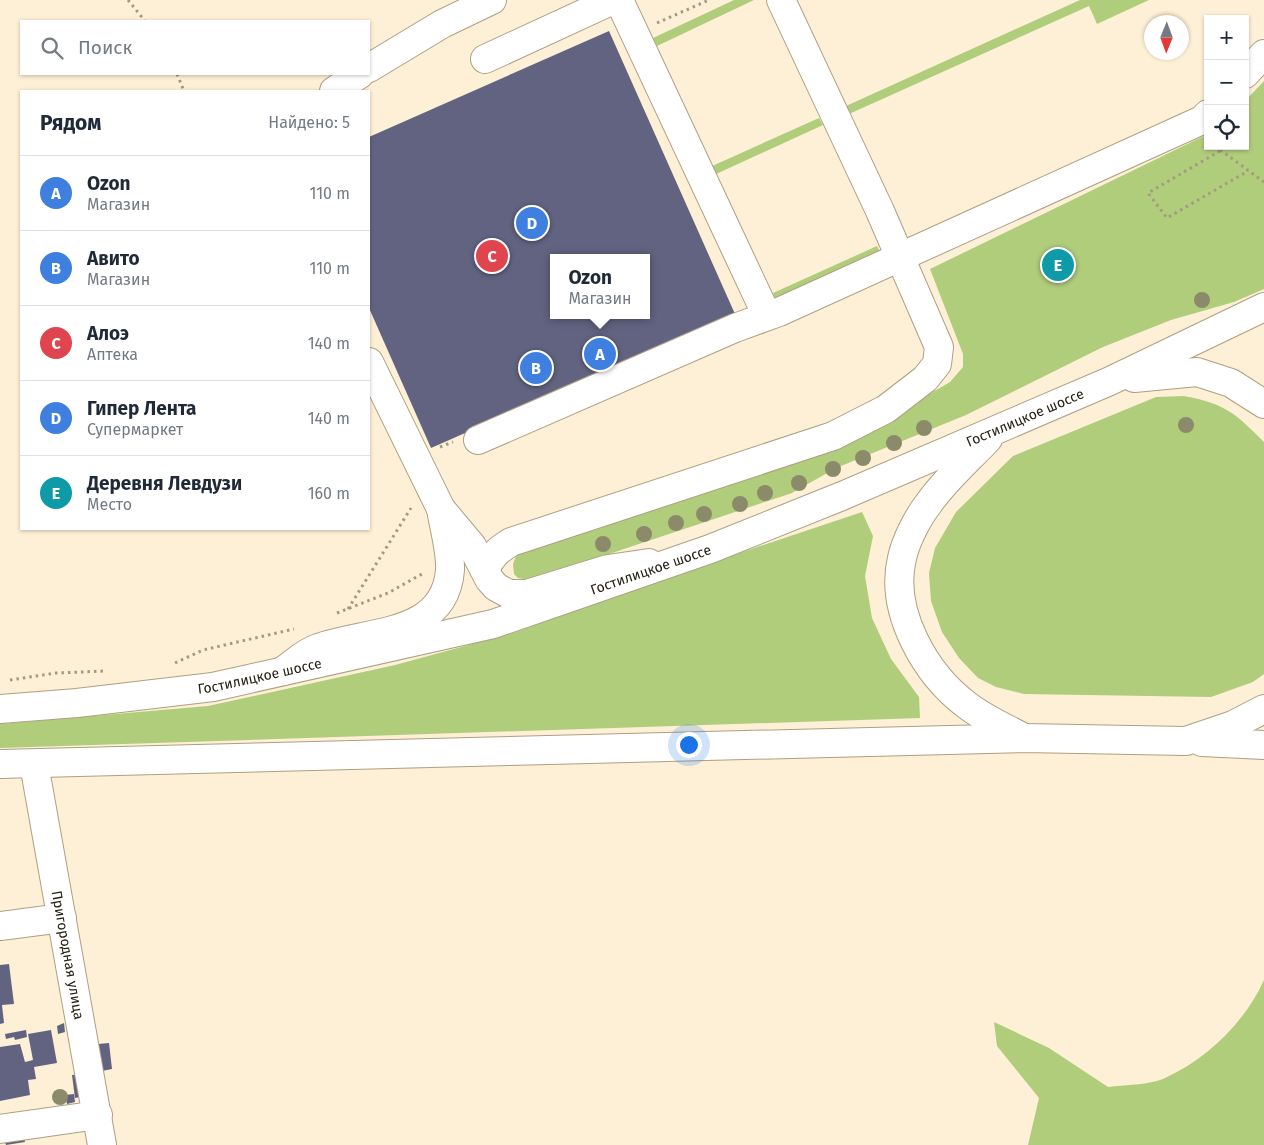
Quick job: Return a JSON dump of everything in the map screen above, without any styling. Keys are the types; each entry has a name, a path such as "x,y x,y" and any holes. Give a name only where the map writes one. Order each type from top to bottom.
{"main road":[{"path":"370,67 442,24 492,0"},
{"path":"485,570 490,559 498,550 511,542 833,436 886,408 925,380 937,364 939,347 781,0"},
{"path":"486,59 620,7 767,316"},
{"path":"1249,70 1264,54"},
{"path":"336,90 358,75"},
{"path":"478,440 899,258 1204,118"},
{"name":"Гостилицкое шоссе","path":"0,709 169,693 279,674 493,624 676,560 842,496 1110,381 1264,307"},
{"path":"370,364 441,509 472,546 489,579 496,587 509,594 527,594 608,569 676,560"},
{"path":"1110,381 1197,372 1231,383 1264,404"},
{"path":"997,430 928,504 902,558 901,589 905,618 918,648 938,678 968,706 1024,738"},
{"path":"279,674 316,648 413,624 429,615 444,596 450,569 441,509"},
{"path":"1186,742 1233,725 1264,709"},
{"path":"0,764 1024,738 1264,745"},
{"name":"Пригородная улица","path":"34,764 102,1145"},
{"path":"0,926 62,918"},
{"path":"0,1129 98,1115"}],"path":[{"path":"128,0 144,20"},
{"path":"620,7 656,24 709,0"},
{"path":"177,75 184,90"},
{"path":"1248,170 1167,218 1148,193 1220,151 1248,170 1264,182"},
{"path":"348,609 416,500"},
{"path":"332,616 388,593 423,574"},
{"path":"172,665 203,650 297,628"},
{"path":"5,680 56,673 115,670"}],"green space":[{"path":"734,0 754,0 657,46 653,38"},
{"path":"1080,0 1149,0 1097,24 1089,6 849,114 846,106"},
{"path":"1264,81 1264,289 1234,302 1171,320 1103,347 966,415 836,468 792,493 531,580 518,578 514,574 513,564 516,556 528,549 595,530 770,466 839,447 950,382 963,367 963,354 930,269 1204,136 1204,150 1249,150 1249,97"},
{"path":"819,118 823,125 714,175 710,167"},
{"path":"877,246 881,254 776,301 773,293"},
{"path":"1184,396 1210,402 1229,411 1264,442 1264,674 1253,682 1211,697 1024,694 996,687 978,678 959,658 942,632 931,601 929,573 935,548 956,512 1013,456 1156,397"},
{"path":"862,512 873,536 865,576 872,618 891,659 919,697 920,718 0,748 0,724 208,706 395,665 513,633 680,573"},
{"path":"1264,980 1264,1145 1028,1145 1039,1098 997,1046 994,1022 1049,1048 1108,1087 1145,1083 1165,1078 1181,1070 1210,1050 1223,1038 1246,1010"}],"building":[{"path":"609,31 735,314 431,448 370,310 370,137"},
{"path":"9,964 14,1004 2,1005 4,1023 0,1024 0,965"},
{"path":"64,1023 65,1032 58,1034 57,1026"},
{"path":"26,1030 27,1037 15,1040 14,1037 6,1039 5,1034"},
{"path":"51,1030 57,1063 34,1067 36,1079 28,1080 30,1095 0,1101 0,1047 20,1044 25,1062 33,1060 28,1034"},
{"path":"109,1043 112,1069 102,1071 98,1044"},
{"path":"81,1074 85,1096 75,1098 72,1075"},
{"path":"74,1094 75,1102 67,1104 65,1095"},
{"path":"24,1137 25,1142 6,1145 5,1142"}],"place":[{"name":"Гипер Лента","path":"532,223"},
{"name":"Алоэ","path":"492,256"},
{"name":"Деревня Левдузи","path":"1058,265"},
{"name":"Ozon","path":"600,354"},
{"name":"Авито","path":"536,368"}]}
